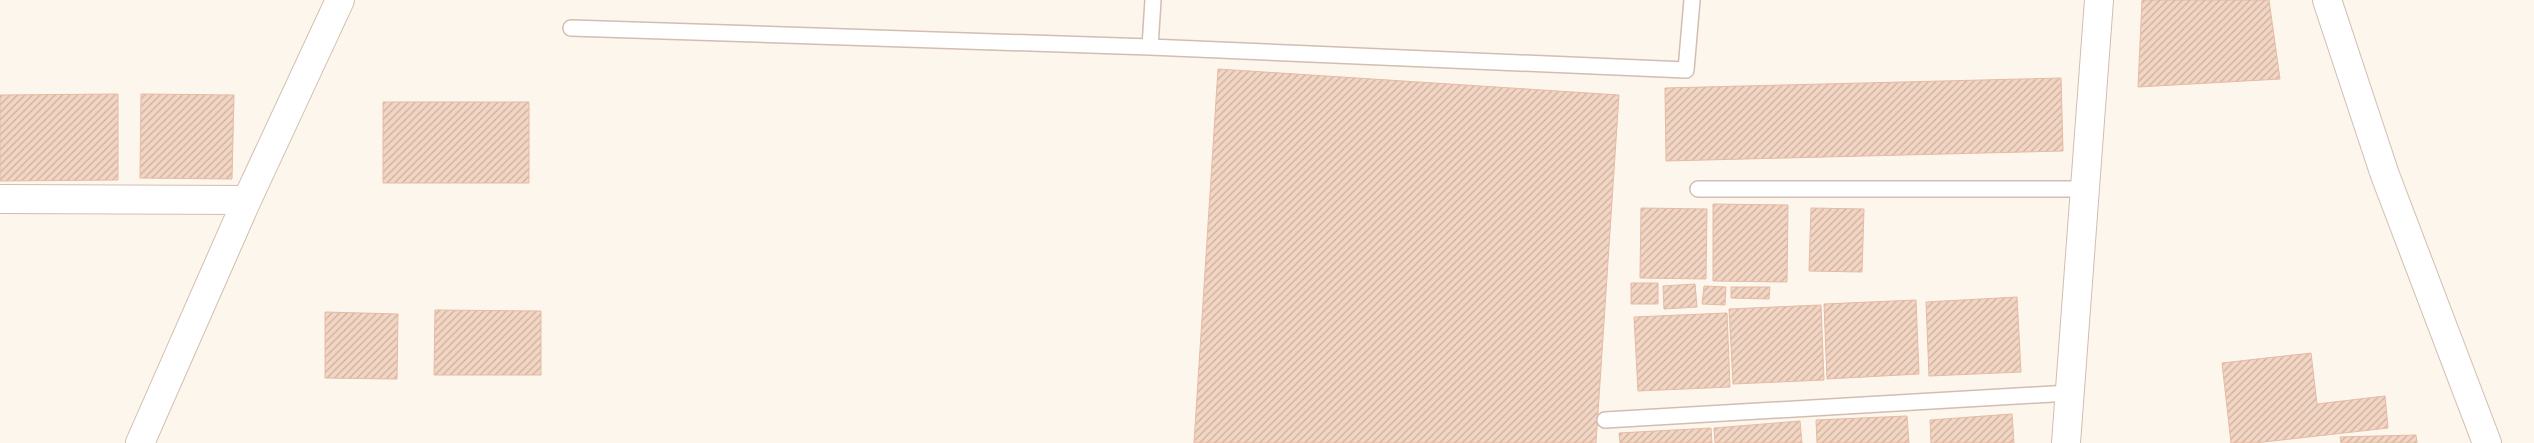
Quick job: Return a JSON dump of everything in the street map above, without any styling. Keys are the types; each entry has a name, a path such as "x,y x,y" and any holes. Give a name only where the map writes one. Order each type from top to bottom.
{"street":[{"path":"140,443 247,200 340,0"},
{"path":"2066,443 2099,0"},
{"path":"2327,0 2385,174 2487,443"},
{"path":"0,199 247,200"}],"lane":[{"path":"1150,47 1153,0"},
{"path":"570,28 1150,47 1686,70 1692,0"},
{"path":"1698,189 2085,189"},
{"path":"1605,420 2069,393"}],"building":[{"path":"2142,0 2269,0 2280,79 2138,87"},
{"path":"1218,69 1619,95 1596,443 1194,443"},
{"path":"2061,78 2063,151 1666,161 1665,88"},
{"path":"118,94 118,180 0,181 0,95"},
{"path":"141,94 234,95 232,179 140,178"},
{"path":"383,102 529,102 529,183 383,183"},
{"path":"1713,204 1788,205 1787,282 1713,281"},
{"path":"1641,208 1707,209 1706,279 1640,278"},
{"path":"1811,208 1864,209 1862,272 1809,271"},
{"path":"1631,283 1658,283 1658,304 1631,304"},
{"path":"1695,284 1697,307 1664,309 1663,286"},
{"path":"1704,286 1726,287 1725,305 1702,304"},
{"path":"1731,287 1770,287 1769,299 1731,298"},
{"path":"2017,297 2021,372 1929,376 1926,302"},
{"path":"1916,300 1919,374 1827,379 1824,304"},
{"path":"1821,305 1824,380 1733,384 1729,309"},
{"path":"435,310 541,311 541,375 434,375"},
{"path":"325,312 398,314 397,379 325,378"},
{"path":"1727,313 1730,387 1638,391 1634,317"},
{"path":"2311,353 2317,404 2385,396 2388,428 2255,443 2231,443 2222,363"},
{"path":"2012,414 2014,443 1931,443 1930,420"},
{"path":"1907,416 1909,443 1817,443 1816,420"},
{"path":"1800,421 1802,443 1715,443 1714,428"},
{"path":"1711,428 1712,443 1620,443 1619,433"},
{"path":"2416,435 2417,443 2341,443 2340,437"}]}
